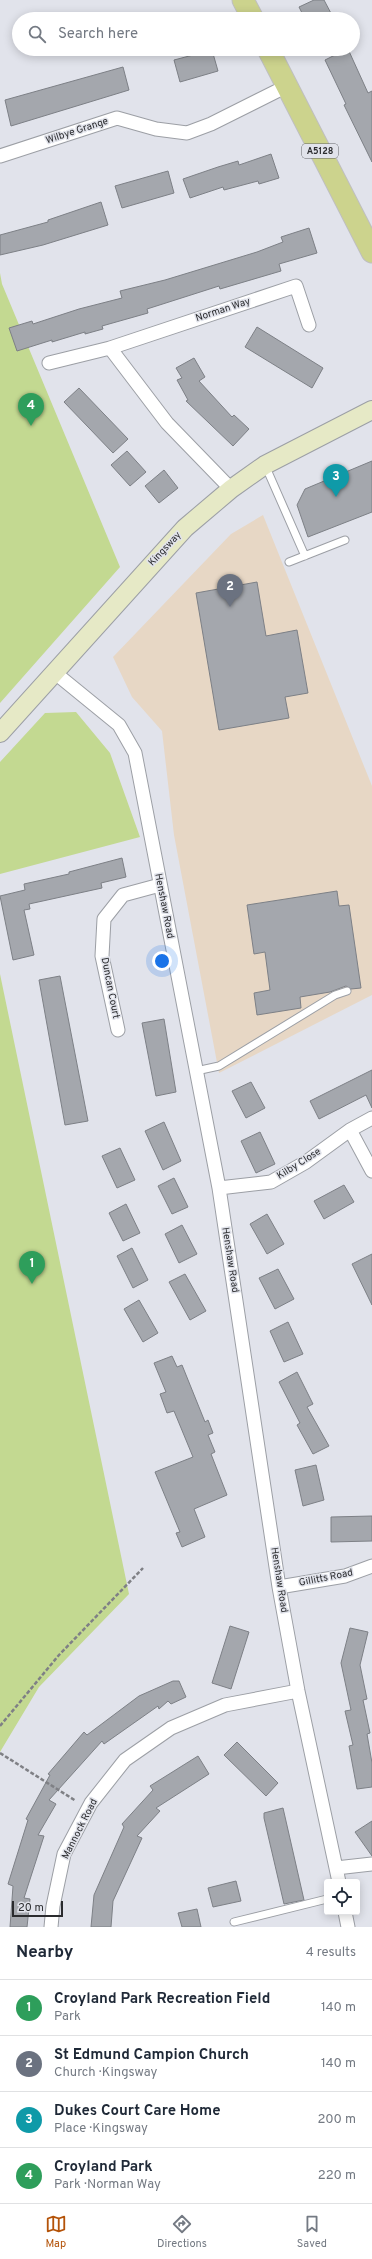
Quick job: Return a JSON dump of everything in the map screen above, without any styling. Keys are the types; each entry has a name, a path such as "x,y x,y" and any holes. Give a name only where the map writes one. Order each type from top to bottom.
{"main road":[{"path":"243,0 249,12"},
{"name":"A5128","path":"271,56 372,252"}],"street":[{"name":"Wilbye Grange","path":"0,156 117,118 156,128 187,133 211,124 286,86"},
{"name":"Norman Way","path":"49,363 110,348 296,286 309,325"},
{"path":"110,348 167,423 231,489"},
{"name":"Kingsway","path":"0,733 185,528 231,489 265,464 371,412"},
{"name":"Henshaw Road","path":"54,672 119,725 135,753 219,1188 279,1587 298,1691 338,1879"},
{"name":"Duncan Court","path":"118,1030 102,956 104,919 123,895 160,885"},
{"name":"Kilby Close","path":"219,1188 271,1182 306,1162 350,1130 372,1118"},
{"path":"350,1130 372,1171"},
{"name":"Gillitts Road","path":"279,1587 345,1576 372,1566"},
{"name":"Mannock Road","path":"51,1927 52,1906 64,1854 88,1808 125,1760 171,1728 225,1705 298,1691"},
{"path":"336,1868 372,1864"},
{"path":"346,1915 348,1927"}],"lane":[{"path":"265,464 305,556"},
{"path":"289,562 345,540"},
{"path":"196,1071 219,1066 335,996 347,991"},
{"path":"234,1922 324,1900"}],"path":[{"path":"0,1726 59,1655 143,1568"},
{"path":"0,1753 88,1808"}],"shaded area":[{"path":"263,515 372,786 372,995 219,1073 174,835 162,731 132,697 113,657 231,534"}],"green space":[{"path":"0,273 2,284 120,567 0,703"},
{"path":"76,712 110,753 140,837 0,874 0,762 45,713"},
{"path":"0,974 129,1594 39,1687 0,1752"}],"building":[{"path":"314,0 324,0 330,12 302,12 299,7"},
{"path":"189,56 214,56 218,71 180,82 174,60"},
{"path":"333,56 351,56 368,93 372,91 372,162 344,105 346,104 325,60"},
{"path":"123,67 129,90 11,126 5,100"},
{"path":"271,154 279,178 259,184 258,181 224,190 223,187 190,198 183,179 238,161 239,165"},
{"path":"168,171 174,193 122,208 115,186"},
{"path":"101,202 108,225 43,245 0,255 0,235 48,222 48,220"},
{"path":"309,228 317,253 279,264 281,271 220,289 219,286 147,309 148,313 102,326 103,329 85,334 85,332 52,342 52,340 17,351 9,328 32,321 33,324 79,309 122,298 120,291 165,280 257,252 283,242 281,237"},
{"path":"257,327 323,368 312,388 245,347"},
{"path":"194,358 205,377 199,381 232,417 234,415 249,429 233,446 186,401 188,400 177,380 182,378 176,368"},
{"path":"79,388 128,439 113,453 64,402"},
{"path":"127,451 146,472 130,486 111,465"},
{"path":"372,461 372,512 308,537 297,505 305,489"},
{"path":"164,470 178,488 159,503 145,486"},
{"path":"257,582 266,636 297,630 308,693 285,697 289,718 219,730 196,593"},
{"path":"122,858 126,877 101,883 102,888 29,904 30,909 24,910 34,955 13,960 0,896 25,890 24,884 69,874 69,872"},
{"path":"337,891 339,906 349,905 361,988 351,989 346,986 330,992 300,997 301,1008 257,1015 254,993 270,990 265,952 254,954 247,905"},
{"path":"60,976 88,1121 65,1125 39,980"},
{"path":"164,1019 176,1092 156,1096 142,1023"},
{"path":"372,1070 372,1108 366,1095 319,1119 310,1101"},
{"path":"251,1082 265,1108 246,1118 232,1091"},
{"path":"164,1122 181,1161 163,1170 145,1131"},
{"path":"260,1132 275,1164 256,1173 241,1141"},
{"path":"120,1148 135,1180 117,1188 102,1156"},
{"path":"174,1178 188,1207 172,1214 158,1186"},
{"path":"344,1185 354,1202 324,1219 314,1201"},
{"path":"126,1204 140,1233 123,1241 109,1213"},
{"path":"267,1214 284,1244 267,1254 250,1224"},
{"path":"182,1225 197,1254 179,1263 165,1234"},
{"path":"132,1248 148,1280 133,1288 117,1256"},
{"path":"372,1254 372,1305 352,1264"},
{"path":"278,1269 294,1299 275,1309 259,1278"},
{"path":"185,1274 206,1311 190,1320 169,1282"},
{"path":"139,1300 158,1333 143,1342 124,1309"},
{"path":"288,1322 303,1354 284,1362 270,1331"},
{"path":"172,1356 177,1367 182,1365 205,1422 208,1420 213,1433 208,1435 215,1452 211,1454 227,1495 194,1509 205,1537 182,1547 176,1533 180,1532 155,1472 193,1457 174,1411 167,1413 160,1394 166,1392 154,1363"},
{"path":"297,1372 313,1404 307,1407 329,1446 313,1454 297,1425 300,1423 279,1382"},
{"path":"316,1465 324,1500 303,1506 295,1470"},
{"path":"372,1516 372,1541 331,1542 331,1517"},
{"path":"230,1626 249,1632 231,1689 212,1683"},
{"path":"350,1628 368,1632 360,1665 367,1699 363,1700 370,1733 367,1734 372,1763 372,1787 357,1789 349,1746 353,1745 345,1711 351,1710 341,1663"},
{"path":"173,1681 179,1681 186,1697 171,1704 168,1701 159,1709 158,1706 104,1744 102,1741 49,1800 56,1804 38,1835 44,1836 24,1898 30,1899 27,1927 10,1927 13,1886 8,1884 28,1820 26,1819 50,1775 48,1774 84,1732 87,1735 139,1696"},
{"path":"237,1742 278,1783 266,1796 224,1755"},
{"path":"198,1756 209,1774 156,1808 160,1811 137,1836 142,1838 113,1901 111,1927 91,1927 94,1895 124,1827 122,1824 153,1790 150,1786"},
{"path":"283,1808 304,1900 284,1904 264,1818 264,1813"},
{"path":"372,1821 372,1856 355,1832"},
{"path":"236,1881 241,1901 213,1907 208,1888"},
{"path":"197,1909 201,1927 182,1927 178,1913"}],"place":[{"name":"Croyland Park","path":"31,426"},
{"name":"Dukes Court Care Home","path":"336,497"},
{"name":"St Edmund Campion Church","path":"230,607"},
{"name":"Croyland Park Recreation Field","path":"32,1284"}]}
